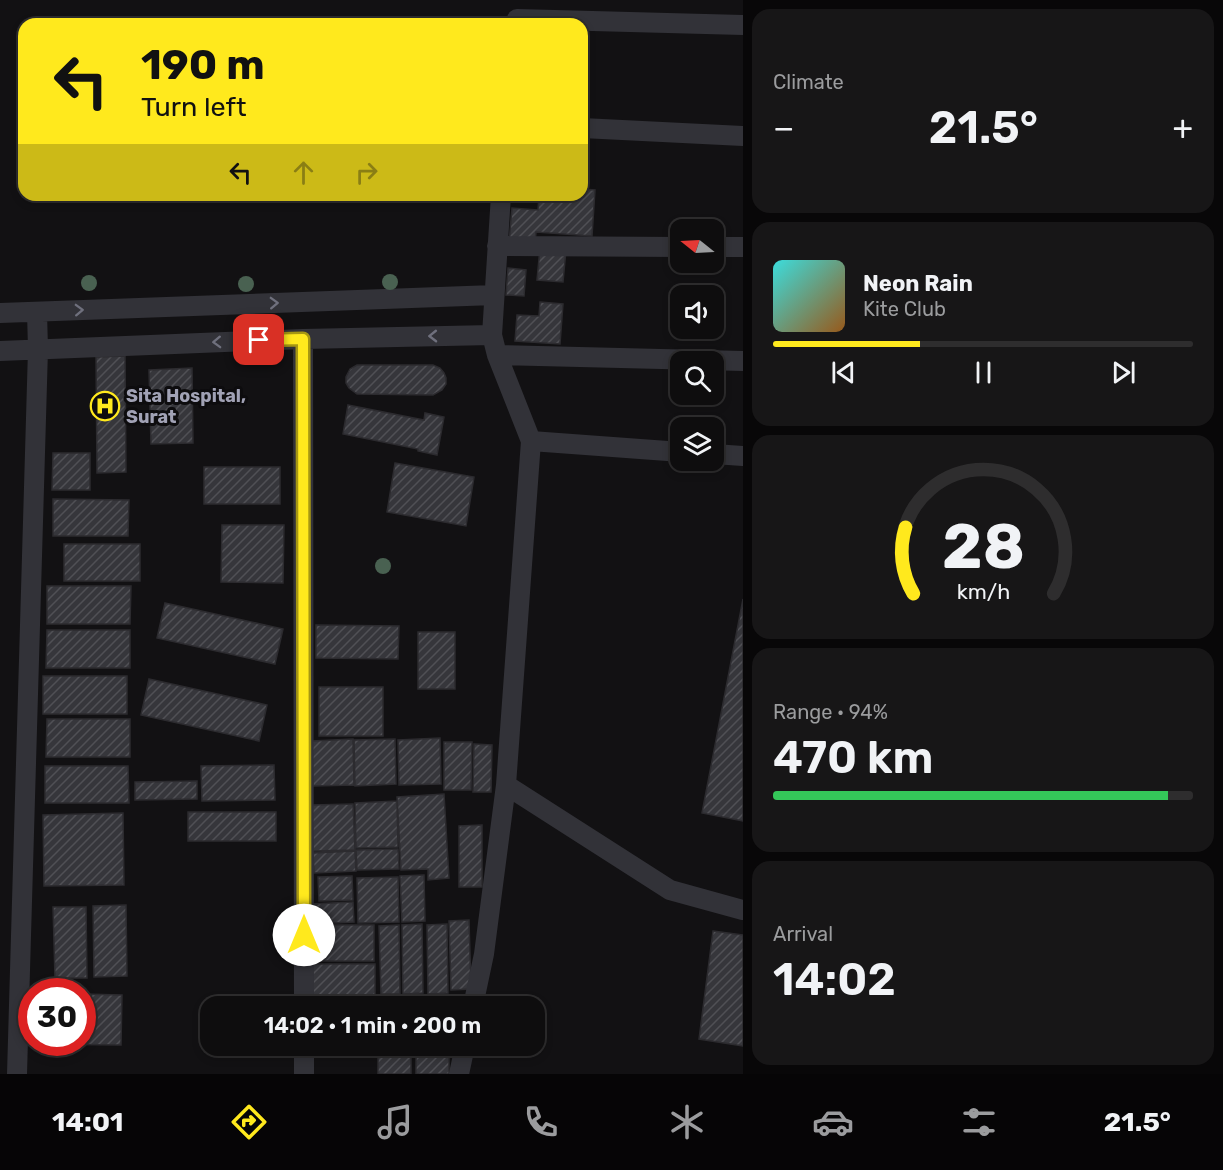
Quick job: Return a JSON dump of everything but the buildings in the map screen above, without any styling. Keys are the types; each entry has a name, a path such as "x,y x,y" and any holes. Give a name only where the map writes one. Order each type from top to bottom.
{"street":[{"path":"517,14 743,25"},
{"path":"588,128 743,136"},
{"path":"475,996 484,954 506,785 531,441 497,355 492,335 501,201"},
{"path":"497,246 670,247"},
{"path":"724,247 743,247"},
{"path":"0,313 494,295"},
{"path":"16,1074 38,349 37,312"},
{"path":"0,351 303,339 492,335"},
{"path":"303,339 304,996"},
{"path":"497,355 743,362"},
{"path":"531,441 670,451"},
{"path":"724,455 743,456"},
{"path":"506,785 670,890 743,910"},
{"path":"304,1056 304,1074"},
{"path":"459,1074 463,1056"}],"place":[{"name":"Sita Hospital, Surat","path":"105,406"}],"route":[{"path":"259,340 303,339 304,935"}]}
